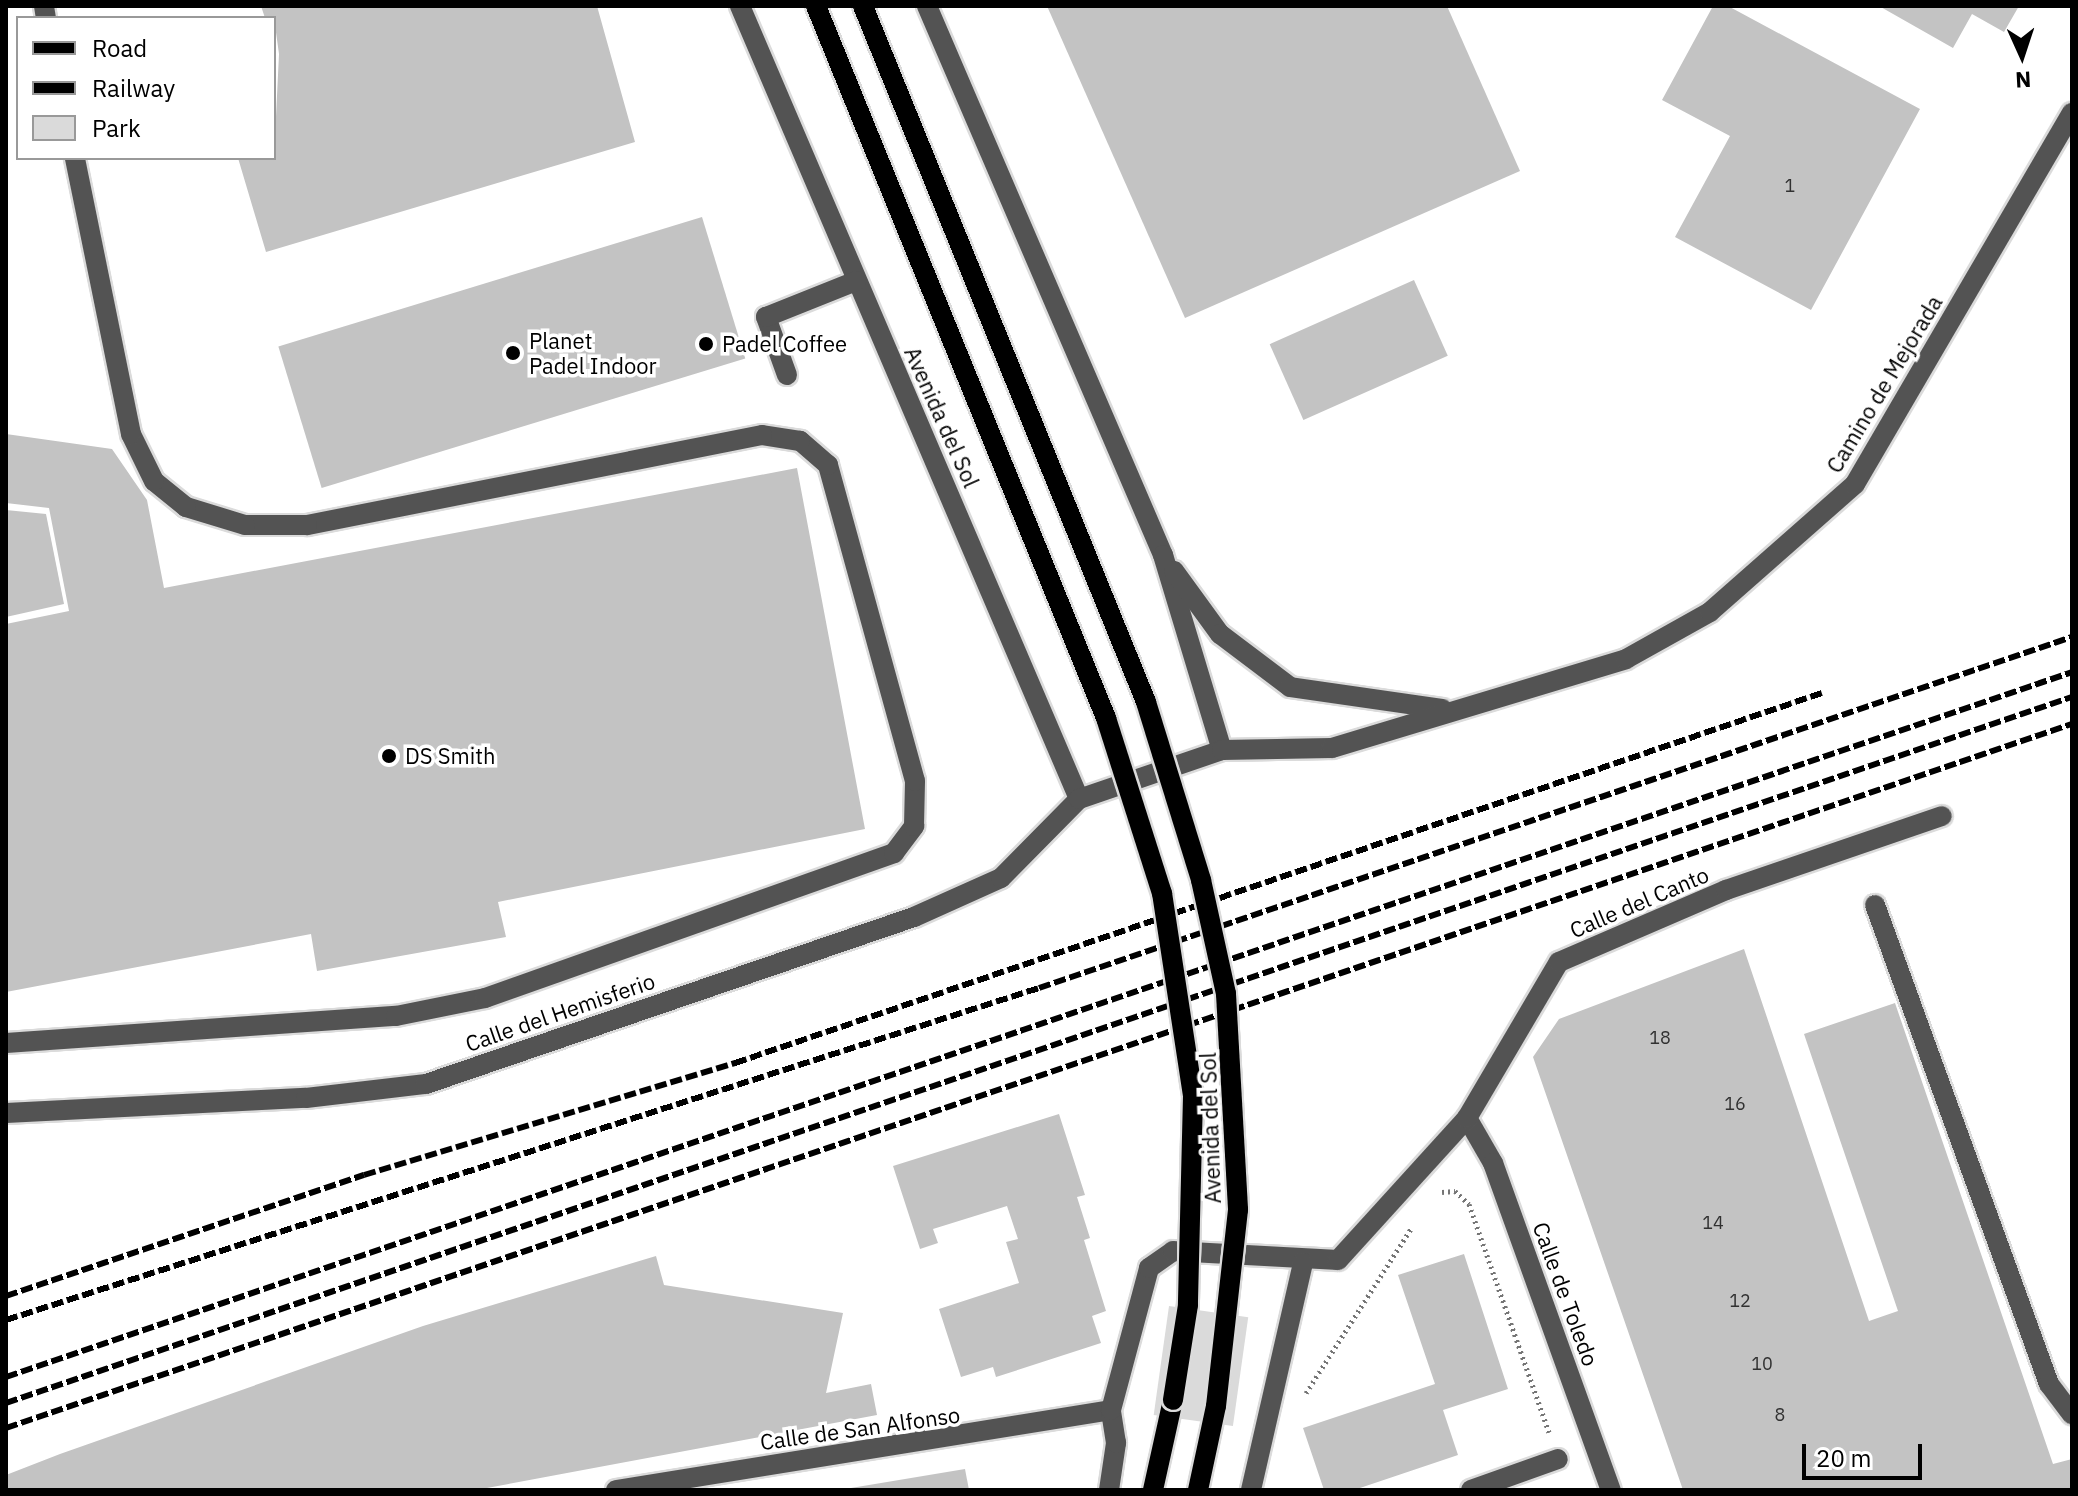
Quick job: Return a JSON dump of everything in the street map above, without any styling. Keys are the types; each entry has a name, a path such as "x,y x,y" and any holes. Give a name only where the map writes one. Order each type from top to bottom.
{"main road":[{"name":"Avenida del Sol","path":"816,6 1106,718 1162,893 1193,1096 1193,1209 1188,1305 1153,1490"},
{"name":"Avenida del Sol","path":"863,6 1146,702 1201,880 1231,1036 1238,1210 1218,1392 1198,1490"}],"street":[{"name":"Avenida del Sol","path":"740,6 1079,799"},
{"path":"927,6 1163,555 1222,750 1079,799"},
{"name":"Camino de Mejorada","path":"1222,750 1332,748 1626,659 1698,618 1855,484 2072,113"},
{"path":"6,1043 396,1016 485,998 894,853 914,826 915,781 828,465 800,441 762,435 307,525 245,525 186,507 154,481 131,434 75,160"},
{"path":"787,375 766,317 856,281"},
{"name":"Camino de Mejorada","path":"1163,555 1220,634 1290,687 1454,710"},
{"name":"Calle del Hemisferio","path":"6,1113 306,1098 426,1084 914,917 1001,878 1079,799"},
{"name":"Calle del Canto","path":"1109,1490 1116,1443 1111,1410 1149,1268 1173,1251 1303,1263 1338,1260 1467,1118 1559,962 1726,890 1942,816"},
{"path":"1875,905 2049,1384 2072,1414"},
{"name":"Calle de Toledo","path":"1467,1118 1493,1163 1611,1490"},
{"path":"1251,1490 1303,1263"},
{"name":"Calle de San Alfonso","path":"616,1490 682,1484 1111,1410"},
{"path":"1471,1490 1558,1459"}],"path":[{"path":"1430,1202 1455,1191 1469,1204 1558,1459"},
{"path":"1301,1401 1414,1223"}],"green space":[{"path":"1169,1306 1248,1317 1233,1426 1154,1415"}],"building":[{"path":"261,6 597,6 635,142 266,252 239,160 276,160 279,54 276,16 264,16"},
{"path":"1047,6 1447,6 1520,171 1185,318"},
{"path":"1713,6 1728,6 1920,109 1811,310 1675,237 1730,136 1662,100"},
{"path":"1879,6 2019,6 2004,32 1972,14 1953,48"},
{"name":"Planet Padel Indoor","path":"702,217 745,359 322,488 278,347"},
{"path":"1414,280 1448,356 1303,420 1270,344"},
{"path":"6,434 112,449 147,500 164,588 797,468 865,829 498,902 506,937 317,971 311,934 6,992 6,624 69,611 49,508 6,503"},
{"path":"6,510 46,514 64,604 6,617"},
{"path":"1744,949 1869,1321 1898,1311 1804,1034 1895,1003 2053,1464 2072,1459 2072,1490 1683,1490 1533,1057 1559,1019"},
{"path":"1059,1114 1085,1195 1077,1197 1090,1238 1084,1240 1106,1311 1092,1316 1101,1343 996,1377 993,1367 961,1377 939,1309 1019,1283 1006,1242 1018,1239 1007,1206 933,1229 938,1243 920,1249 893,1166"},
{"path":"1464,1254 1508,1389 1443,1410 1458,1455 1354,1490 1324,1490 1303,1428 1435,1384 1398,1275"},
{"path":"656,1256 664,1285 843,1313 826,1393 871,1384 877,1415 476,1490 6,1490 6,1475 60,1454 423,1326"},
{"path":"965,1469 969,1490 851,1490 851,1488"}],"railway":[{"path":"6,1320 1039,988 2072,637"},
{"path":"6,1377 2072,672"},
{"path":"6,1296 364,1175 735,1063 1825,692"},
{"path":"6,1403 2072,697"},
{"path":"6,1428 2072,724"}],"place":[{"name":"Padel Coffee","path":"706,344"},
{"name":"Planet Padel Indoor","path":"513,353"},
{"name":"DS Smith","path":"389,756"}]}
